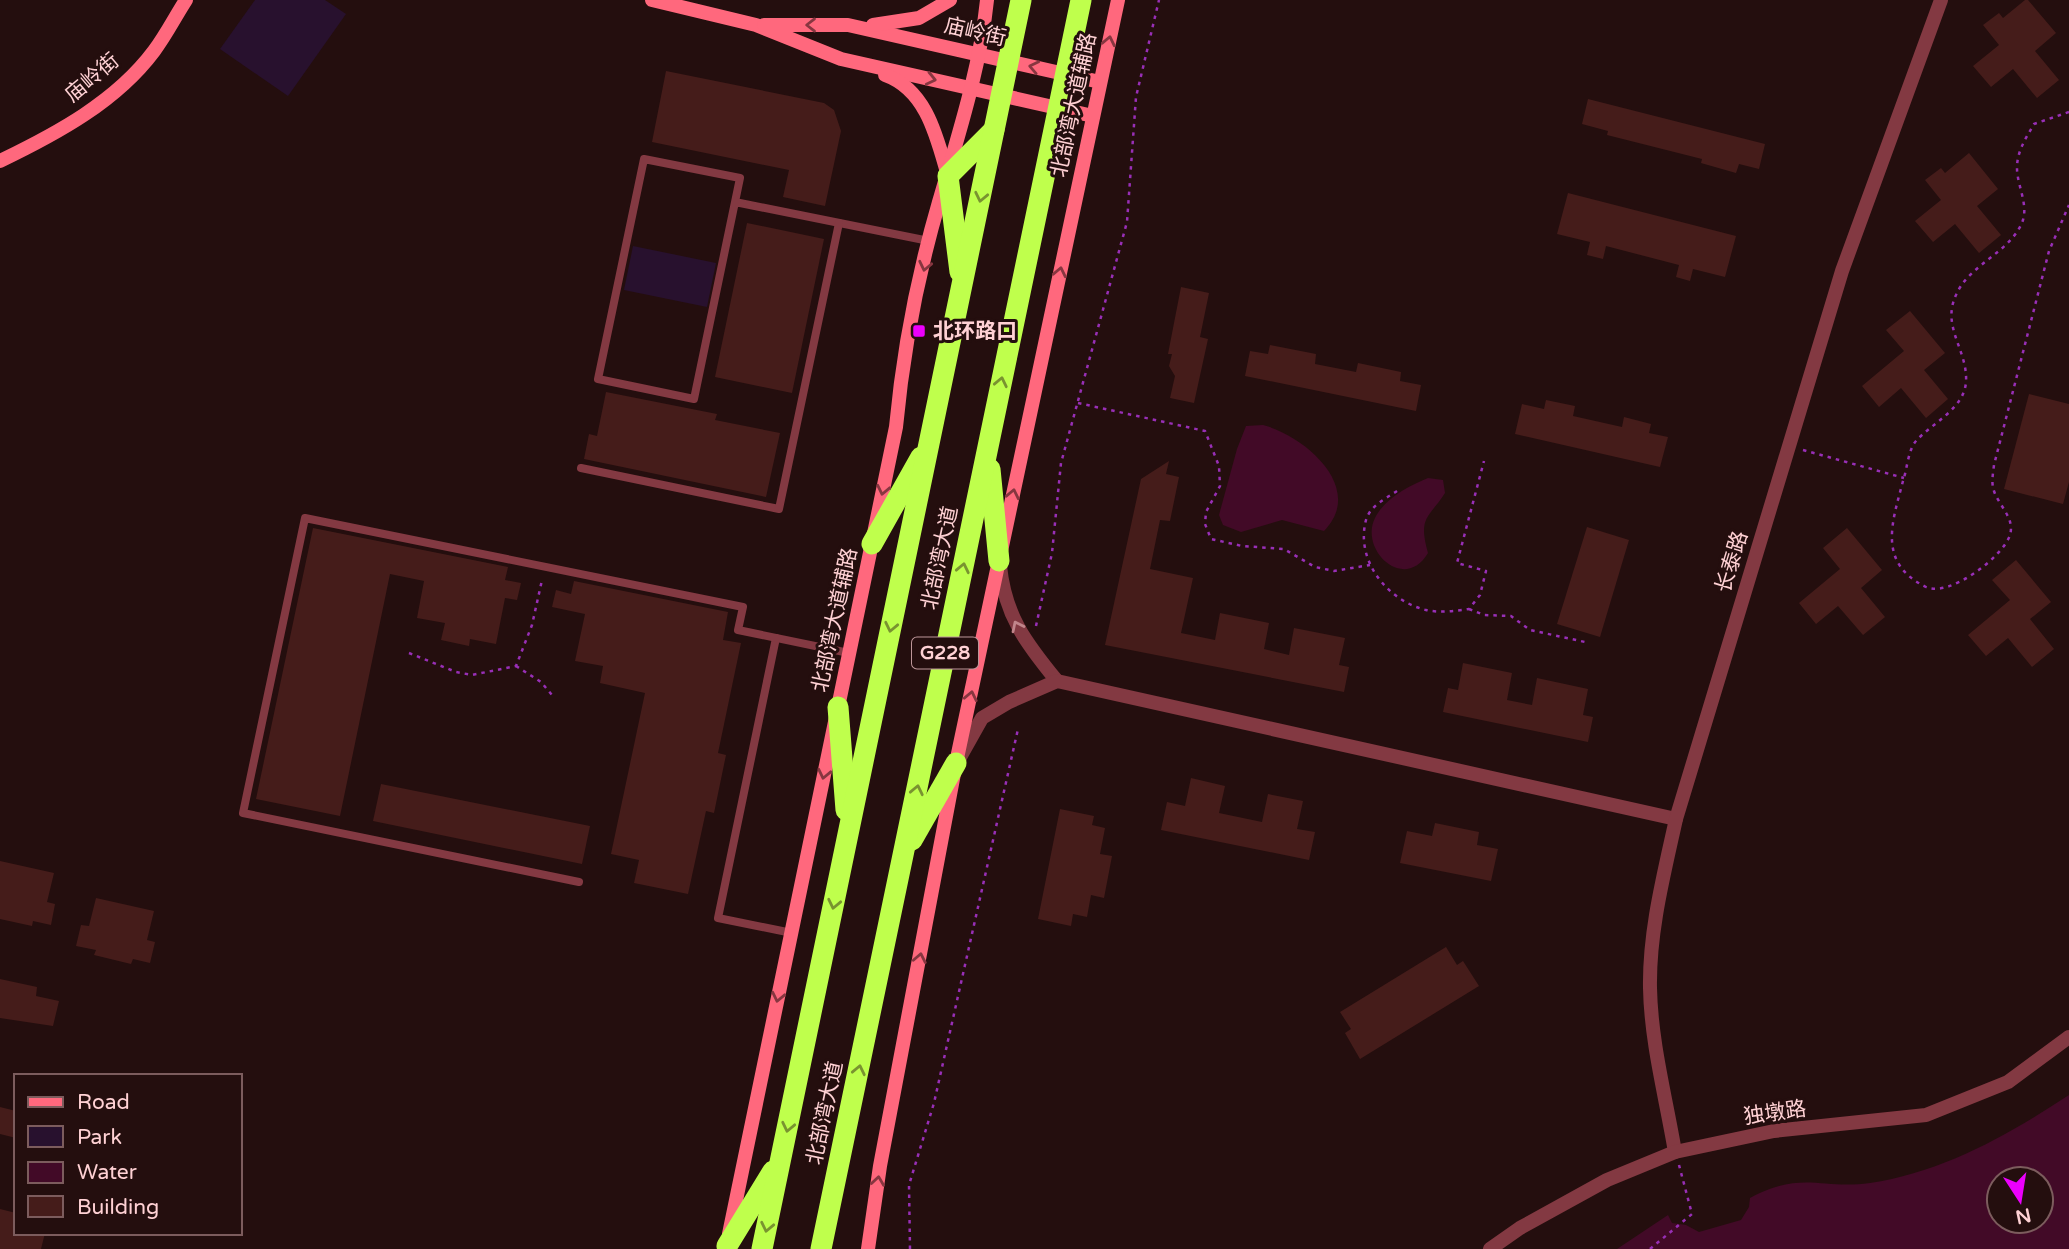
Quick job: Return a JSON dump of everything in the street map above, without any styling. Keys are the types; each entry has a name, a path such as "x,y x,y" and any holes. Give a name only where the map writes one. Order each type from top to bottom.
{"highway":[{"name":"北部湾大道","path":"762,1249 1021,0"},
{"name":"北部湾大道","path":"821,1249 1081,0"},
{"path":"962,288 948,176 994,130"},
{"path":"872,544 930,440"},
{"path":"988,449 999,561"},
{"path":"838,707 848,837"},
{"path":"903,857 956,763"},
{"path":"726,1247 781,1157"}],"main road":[{"name":"庙岭街","path":"0,161 54,135 107,98 153,52 186,0"},
{"name":"庙岭街","path":"652,0 694,5 756,25 841,59 1093,116"},
{"path":"849,25 891,25 919,19 950,0"},
{"name":"北部湾大道辅路","path":"726,1247 896,427 901,375 930,242 970,88 987,0"},
{"name":"北部湾大道辅路","path":"868,1249 880,1166 956,763 1118,0"},
{"name":"庙岭街","path":"756,25 849,25 1100,82"},
{"path":"841,59 907,86 932,122 948,176"}],"street":[{"name":"长泰路","path":"1675,1152 1658,1055 1650,988 1657,902 1676,819 1842,271 1941,0"},
{"path":"999,561 1003,597 1018,629 1057,681"},
{"path":"956,763 982,718 1009,702 1057,681 1676,819"},
{"name":"独墩路","path":"1490,1249 1520,1228 1607,1180 1675,1152 1774,1131 1926,1115 2008,1082 2069,1037"}],"lane":[{"path":"644,159 740,178 736,202 694,399 598,379 644,159"},
{"path":"736,202 930,242"},
{"path":"581,468 779,509 839,223"},
{"path":"579,881 243,813 305,518 743,607 738,630 849,653"},
{"path":"776,638 718,918 792,933"}],"path":[{"path":"1035,629 1052,553 1062,463 1127,222 1136,97 1159,0"},
{"path":"2069,112 2034,124 2019,152 2017,170 2023,198 2023,220 2010,239 1962,283 1954,297 1952,334 1966,382 1958,403 1914,443 1890,530 1898,564 1913,579 1929,589 1944,590 1958,585 2002,550 2010,534 2010,520 1994,492 1994,465 2049,251 2069,205"},
{"path":"1078,403 1205,431 1219,466 1220,486 1206,512 1205,524 1211,539 1242,547 1284,549 1315,567 1334,571 1370,565"},
{"path":"1788,447 1904,478"},
{"path":"1469,609 1480,595 1486,571 1457,563 1484,461"},
{"path":"1397,491 1376,505 1366,520 1370,565 1379,580 1398,598 1427,610 1469,609 1484,615 1511,615 1530,630 1585,642"},
{"path":"516,666 532,625 545,567"},
{"path":"409,653 456,672 472,675 516,666 541,682 552,695"},
{"path":"910,1249 909,1185 933,1103 1018,729"},
{"path":"1650,1249 1692,1214 1675,1152"}],"green space":[{"path":"255,0 325,0 346,14 288,96 220,49"},
{"path":"633,246 716,263 707,307 624,290"}],"water":[{"path":"1263,425 1296,440 1312,452 1334,481 1338,498 1335,515 1324,531 1282,520 1241,532 1223,525 1219,515 1246,426"},
{"path":"1428,478 1443,480 1445,493 1426,519 1424,532 1428,553 1418,564 1407,569 1396,568 1378,554 1373,543 1375,518 1391,499"},
{"path":"2069,1095 2069,1249 1617,1249 1668,1215 1672,1223 1686,1225 1699,1232 1741,1220 1749,1207 1750,1198 1768,1190 1798,1183 1853,1185 1897,1178 1949,1161 1998,1138"}],"building":[{"path":"2028,0 2056,33 2035,51 2059,80 2037,98 2013,69 1991,87 1973,66 1999,45 1983,25 1999,13 2003,18"},
{"path":"666,71 824,103 834,110 841,131 825,206 783,197 789,170 652,142"},
{"path":"1588,99 1765,144 1759,169 1739,164 1736,173 1701,163 1702,159 1607,135 1608,131 1582,124"},
{"path":"1969,153 1998,189 1977,206 2001,235 1979,253 1955,224 1933,242 1915,221 1941,200 1925,180 1941,168 1945,173"},
{"path":"1568,193 1736,236 1725,277 1693,269 1690,281 1676,277 1679,265 1606,246 1603,259 1587,255 1590,242 1557,234"},
{"path":"747,223 824,239 792,393 715,377"},
{"path":"1181,287 1209,293 1200,337 1208,339 1194,403 1170,398 1175,376 1169,366 1172,354 1168,354"},
{"path":"1910,311 1945,353 1924,370 1948,399 1926,418 1901,388 1879,407 1862,386 1904,351 1886,330"},
{"path":"1270,345 1316,354 1315,364 1356,372 1358,363 1401,372 1400,381 1421,385 1416,411 1245,376 1250,351 1268,354"},
{"path":"606,392 717,414 715,420 780,433 766,497 584,459 589,434 597,436"},
{"path":"2029,394 2069,404 2069,482 2063,504 2004,489"},
{"path":"1546,400 1575,406 1573,416 1622,427 1624,417 1651,424 1649,433 1668,437 1660,467 1515,434 1522,404 1544,409"},
{"path":"1169,461 1166,474 1179,477 1170,521 1160,520 1150,569 1193,578 1181,633 1215,640 1220,613 1269,623 1264,649 1289,655 1294,628 1345,638 1339,665 1349,667 1344,692 1105,645 1141,479"},
{"path":"1587,527 1629,540 1600,637 1557,624"},
{"path":"313,528 508,567 505,580 521,583 517,600 505,598 496,644 470,639 469,646 441,640 445,623 417,618 424,581 390,574 340,816 256,799"},
{"path":"1847,528 1882,570 1861,588 1885,617 1863,635 1838,606 1816,624 1799,603 1840,569 1823,548"},
{"path":"2016,560 2051,602 2030,619 2054,649 2032,667 2008,638 1986,656 1968,635 2010,600 1992,580"},
{"path":"574,581 728,612 723,640 741,643 718,753 726,755 714,813 706,811 688,894 634,883 639,860 611,854 645,693 600,683 603,666 575,661 585,614 552,607 556,590 571,594"},
{"path":"1463,663 1512,673 1507,700 1532,705 1537,678 1588,689 1583,715 1593,717 1588,742 1443,712 1448,688 1458,690"},
{"path":"1191,778 1225,786 1219,813 1262,822 1268,794 1303,801 1297,829 1315,832 1309,860 1161,830 1167,802 1185,806"},
{"path":"381,784 590,826 582,864 373,821"},
{"path":"1060,809 1094,816 1092,825 1105,828 1100,854 1112,856 1104,898 1091,895 1087,917 1073,914 1071,926 1038,919"},
{"path":"1435,823 1479,832 1477,845 1498,849 1491,881 1400,863 1407,831 1432,836"},
{"path":"0,861 54,873 47,902 55,904 51,925 33,921 32,926 0,919"},
{"path":"96,898 154,911 147,940 155,942 150,963 133,959 131,964 94,955 96,950 76,946 81,925 89,926"},
{"path":"1446,947 1457,965 1463,961 1479,986 1360,1059 1345,1033 1351,1029 1340,1012"},
{"path":"0,979 37,987 36,996 59,1001 53,1026 0,1018"},
{"path":"0,1107 14,1110 14,1138 0,1134"},
{"path":"0,1209 14,1212 14,1235 44,1235 41,1249 0,1249"}],"place":[{"name":"北环路口","path":"919,331"}]}
